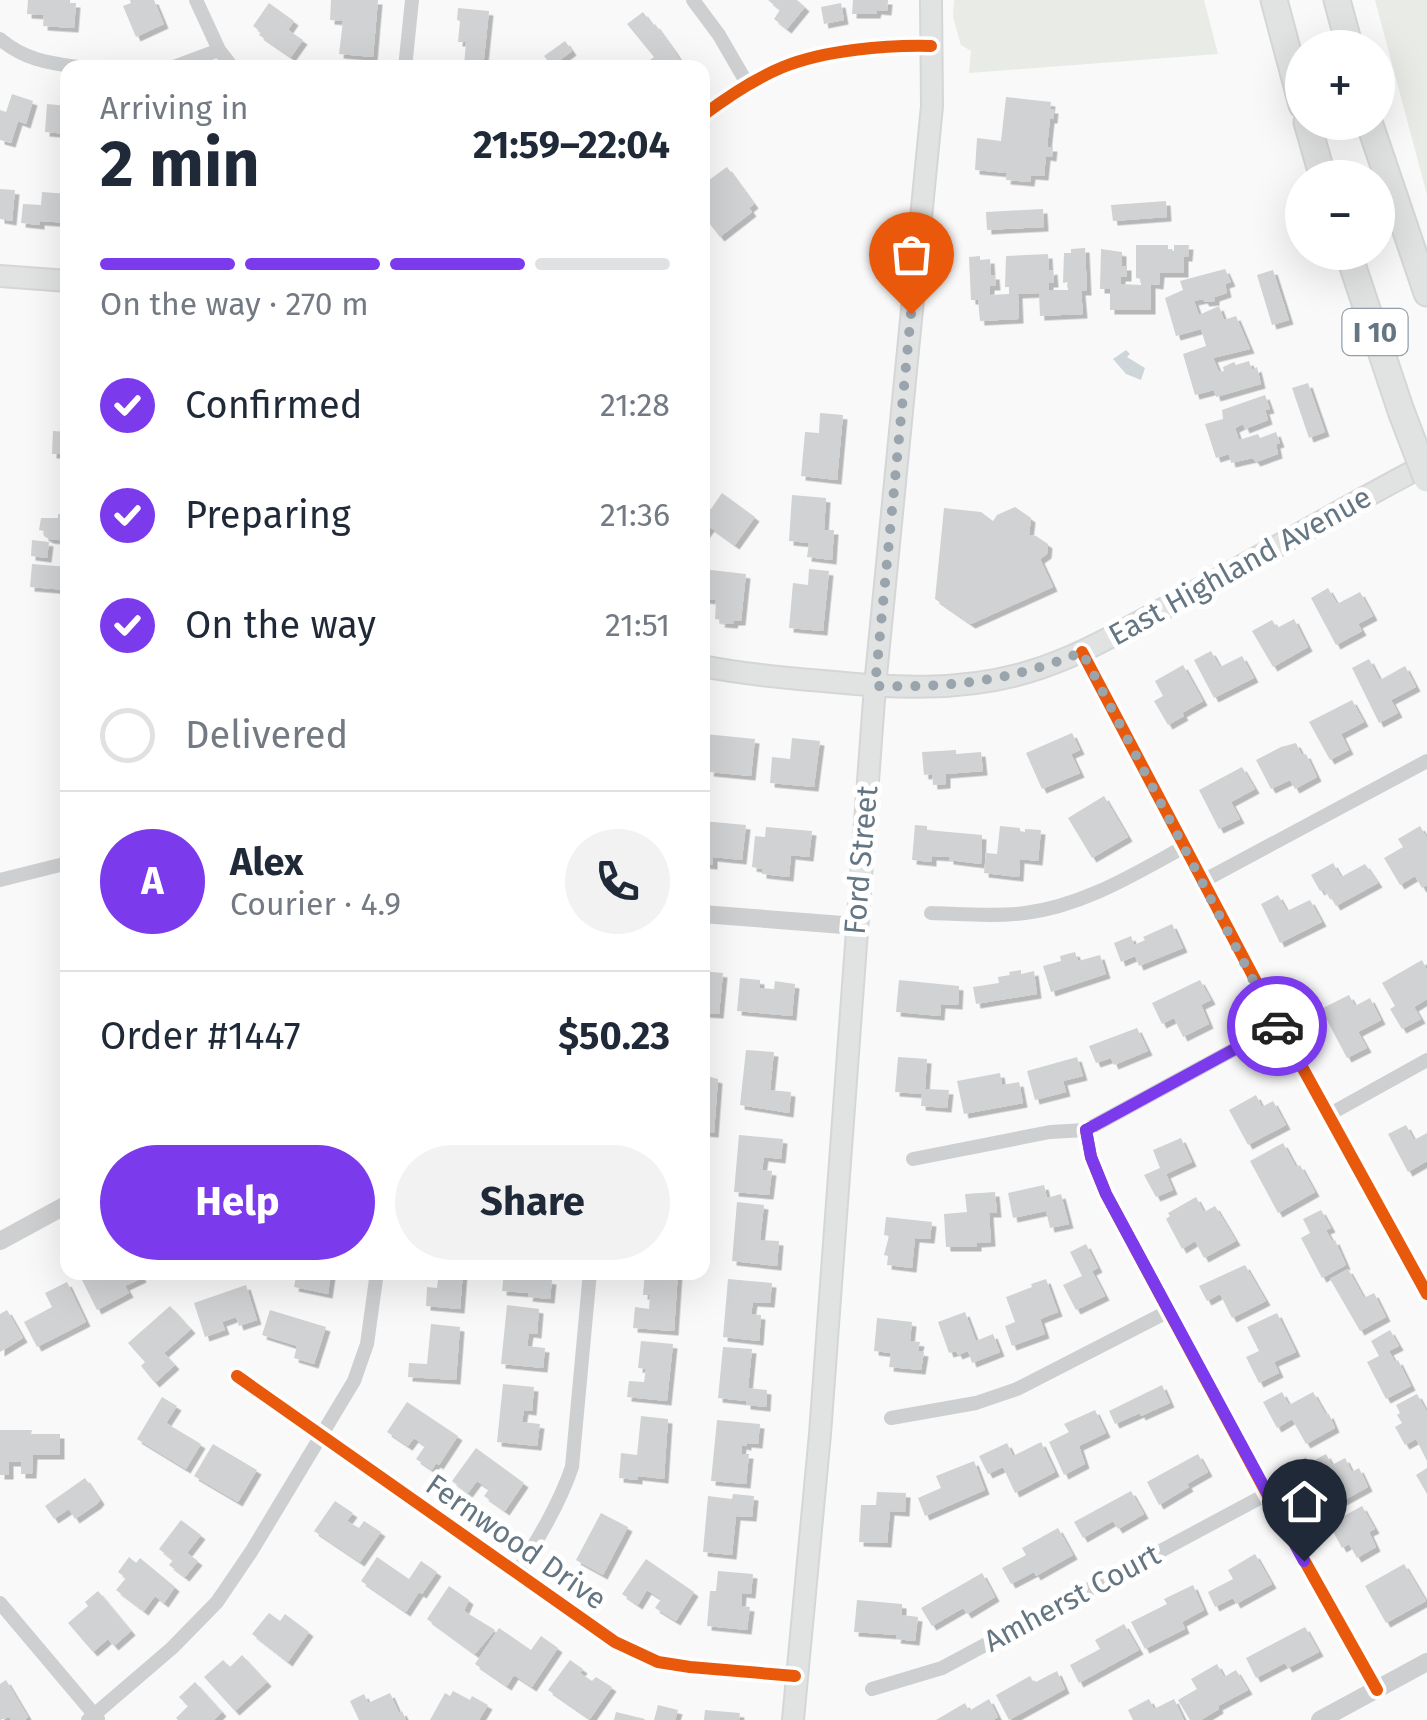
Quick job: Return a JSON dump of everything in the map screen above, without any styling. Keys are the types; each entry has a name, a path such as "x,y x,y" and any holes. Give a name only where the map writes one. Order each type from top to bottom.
{"highway":[{"path":"1274,0 1285,42"},
{"path":"1337,0 1345,30"},
{"name":"I 10","path":"1376,140 1427,293"},
{"name":"I 10","path":"1354,270 1427,479"}],"main road":[{"name":"Ford Street","path":"793,1720 820,1434 875,686 932,106 931,0"},
{"path":"0,276 60,281"},
{"name":"East Highland Avenue","path":"710,668 875,686 950,686 1026,673 1082,652 1427,464"}],"street":[{"path":"196,0 227,60"},
{"path":"406,60 412,0"},
{"path":"693,0 720,35 748,85"},
{"path":"0,38 16,53 60,64"},
{"path":"710,111 785,66 823,55 932,46"},
{"path":"192,60 219,50"},
{"path":"1082,652 1278,1025 1427,1294"},
{"path":"1204,881 1427,761"},
{"path":"931,914 1024,914 1072,903 1184,846"},
{"path":"0,880 60,865"},
{"path":"710,915 856,926"},
{"path":"913,1159 1050,1132 1086,1130 1278,1025"},
{"path":"1330,1114 1427,1060"},
{"path":"1086,1130 1091,1157 1106,1194 1376,1690"},
{"path":"0,1241 60,1208"},
{"path":"0,1603 93,1718 217,1602 250,1552 354,1381 368,1344 376,1280"},
{"path":"517,1573 545,1528 572,1467 589,1280"},
{"path":"890,1418 976,1403 1017,1388 1168,1311"},
{"name":"Fernwood Drive","path":"236,1376 615,1642 647,1658 690,1668 795,1676"},
{"name":"Amherst Court","path":"872,1689 942,1668 1267,1494"},
{"path":"1320,1720 1427,1662"}],"shaded area":[{"path":"954,0 1204,0 1218,54 969,73 971,51 961,45 953,17"},
{"path":"1375,0 1427,0 1427,195 1395,75 1395,30 1383,30"},
{"path":"1126,350 1130,354 1127,357 1145,368 1141,380 1126,374 1113,359"}],"building":[{"path":"28,0 76,3 74,28 43,26 44,15 27,14"},
{"path":"130,0 154,0 164,24 136,37 123,6"},
{"path":"331,0 378,0 373,57 339,54 343,21 330,20"},
{"path":"768,0 797,0 805,7 787,29 774,19 780,10"},
{"path":"853,0 888,0 887,11 852,14"},
{"path":"269,3 294,21 288,30 303,40 291,57 259,35 261,32 253,26"},
{"path":"841,3 844,20 824,24 821,7"},
{"path":"458,8 489,11 484,60 464,60 466,42 458,42"},
{"path":"643,12 680,60 650,60 654,57 627,24"},
{"path":"565,41 572,51 560,60 547,60 544,56"},
{"path":"12,94 33,101 26,124 18,121 11,143 0,140 0,110 6,112"},
{"path":"1006,97 1051,102 1050,109 1054,109 1047,147 1053,147 1052,157 1046,156 1044,176 1031,175 1030,182 1006,180 1007,173 975,170 977,138 1001,141"},
{"path":"47,104 60,105 60,133 45,132"},
{"path":"727,167 754,204 749,208 752,212 720,237 710,224 710,179"},
{"path":"0,189 15,190 12,221 0,219"},
{"path":"42,192 60,193 60,222 21,223 23,204 41,205"},
{"path":"1166,201 1167,217 1113,221 1111,205"},
{"path":"1043,209 1044,227 987,230 986,212"},
{"path":"1136,245 1168,245 1168,250 1174,251 1174,245 1189,245 1184,273 1160,273 1159,285 1151,284 1151,310 1110,310 1110,289 1100,289 1101,249 1122,252 1127,277 1121,277 1121,284 1141,285 1141,279 1136,278"},
{"path":"1085,248 1087,291 1081,291 1083,314 1040,316 1039,293 1018,294 1019,319 980,321 978,300 971,300 969,257 990,259 996,286 990,286 990,295 1009,294 1009,287 1005,287 1006,256 1048,254 1054,283 1049,283 1049,290 1068,290 1068,282 1063,283 1064,253"},
{"path":"1225,269 1231,282 1225,284 1227,293 1215,297 1215,301 1194,301 1199,315 1219,306 1224,320 1236,316 1250,349 1213,358 1219,372 1234,362 1236,365 1249,361 1252,370 1257,367 1261,384 1216,397 1214,390 1195,395 1183,354 1206,346 1201,329 1176,336 1165,298 1183,290 1180,281"},
{"path":"1273,270 1289,320 1272,325 1257,275"},
{"path":"1308,383 1325,432 1309,438 1292,388"},
{"path":"1265,395 1270,409 1265,410 1268,420 1245,429 1243,424 1235,428 1239,440 1276,432 1278,454 1256,462 1253,458 1231,463 1229,454 1216,458 1205,424 1223,419 1222,410"},
{"path":"820,413 843,415 837,480 801,476 805,432 819,433"},
{"path":"53,431 60,431 60,454 52,454"},
{"path":"722,493 755,517 735,545 710,527 711,509"},
{"path":"792,495 826,498 824,530 834,530 832,560 807,557 809,543 789,541"},
{"path":"1015,507 1031,518 1029,535 1048,544 1047,554 1040,559 1053,587 971,624 935,599 944,508 981,512 993,521"},
{"path":"60,514 60,540 49,539 39,530 41,518 58,518"},
{"path":"32,540 49,542 47,558 31,556"},
{"path":"32,564 60,566 60,590 30,587"},
{"path":"809,569 829,571 823,631 789,628 793,583 808,585"},
{"path":"710,570 746,574 741,621 720,623 715,619 716,600 710,600"},
{"path":"1328,588 1337,604 1360,592 1373,616 1358,624 1362,631 1336,645 1311,598"},
{"path":"1294,619 1308,647 1273,667 1252,631 1272,620 1277,628"},
{"path":"1211,651 1220,667 1242,656 1254,678 1214,698 1194,660"},
{"path":"1369,659 1380,680 1405,666 1416,687 1391,700 1398,713 1379,723 1352,668"},
{"path":"1183,665 1203,701 1168,725 1154,701 1163,696 1155,681"},
{"path":"1352,700 1364,722 1341,734 1349,750 1330,760 1309,722"},
{"path":"1072,733 1080,750 1071,754 1080,773 1042,789 1026,753"},
{"path":"710,734 755,739 751,776 710,772"},
{"path":"792,738 820,741 814,787 770,783 772,757 790,759"},
{"path":"1296,743 1317,777 1295,789 1290,780 1271,789 1256,760"},
{"path":"956,750 956,754 981,752 983,771 946,774 946,784 933,785 932,774 924,775 922,752"},
{"path":"1242,767 1255,789 1231,802 1240,819 1219,829 1199,790"},
{"path":"1104,796 1128,837 1092,858 1068,818"},
{"path":"710,822 746,825 742,860 713,857 713,865"},
{"path":"915,825 927,826 927,830 982,835 981,864 932,856 932,862 912,860"},
{"path":"1000,826 1025,832 1041,830 1038,861 1020,859 1019,877 984,873 986,853 997,854"},
{"path":"1420,826 1427,838 1427,885 1422,888 1415,876 1400,885 1384,858 1403,847 1398,839"},
{"path":"766,827 812,831 809,857 791,855 789,877 762,874 762,869 752,867 755,836 765,837"},
{"path":"1333,863 1341,877 1365,864 1378,883 1336,906 1328,893 1320,891 1311,875"},
{"path":"1278,895 1287,911 1310,900 1322,922 1280,943 1261,904"},
{"path":"1172,924 1183,948 1139,966 1135,956 1121,962 1114,943 1131,936 1134,945"},
{"path":"1075,952 1078,961 1100,955 1106,974 1051,992 1043,966"},
{"path":"1422,960 1427,970 1427,999 1414,1007 1421,1019 1402,1029 1390,1009 1395,1006 1382,983"},
{"path":"1021,970 1021,974 1034,971 1037,994 976,1004 973,987 999,983 998,977"},
{"path":"710,972 723,973 719,1014 710,1013"},
{"path":"740,978 760,980 760,988 774,989 775,981 795,984 792,1016 737,1011"},
{"path":"899,980 959,986 958,1005 941,1004 940,1016 896,1012"},
{"path":"1200,980 1211,1000 1201,1005 1209,1024 1183,1037 1174,1018 1162,1024 1152,1003"},
{"path":"1349,995 1355,1006 1370,998 1381,1020 1358,1032 1367,1048 1347,1058 1321,1009"},
{"path":"1137,1028 1148,1051 1114,1065 1111,1058 1096,1063 1089,1046"},
{"path":"746,1050 774,1052 770,1090 791,1092 789,1113 740,1105"},
{"path":"898,1057 927,1059 925,1089 949,1090 947,1108 921,1106 922,1094 895,1092"},
{"path":"1077,1057 1083,1076 1063,1081 1066,1092 1035,1100 1027,1071"},
{"path":"1000,1073 1002,1085 1019,1082 1023,1103 964,1114 957,1081"},
{"path":"710,1077 718,1079 714,1133 710,1133"},
{"path":"1256,1095 1262,1107 1273,1101 1286,1125 1248,1145 1229,1110"},
{"path":"1406,1125 1414,1140 1427,1133 1427,1161 1408,1172 1388,1134"},
{"path":"739,1135 783,1139 781,1159 764,1157 762,1170 772,1171 769,1195 734,1192"},
{"path":"1181,1138 1192,1162 1166,1174 1173,1190 1156,1197 1144,1175 1160,1168 1153,1150"},
{"path":"1283,1143 1315,1192 1278,1213 1250,1161"},
{"path":"1044,1185 1047,1198 1061,1194 1069,1224 1050,1228 1046,1211 1013,1218 1008,1193"},
{"path":"995,1192 997,1213 989,1213 991,1242 977,1243 977,1247 946,1247 944,1214 967,1212 965,1194"},
{"path":"1196,1197 1204,1212 1215,1206 1236,1241 1204,1258 1195,1241 1182,1249 1166,1219 1168,1213"},
{"path":"737,1202 764,1205 760,1240 779,1241 777,1266 732,1261"},
{"path":"1321,1210 1331,1228 1326,1230 1346,1265 1322,1278 1301,1238 1310,1233 1303,1219"},
{"path":"886,1217 932,1222 930,1239 915,1238 912,1268 887,1265"},
{"path":"1086,1244 1098,1268 1092,1271 1105,1296 1076,1310 1063,1285 1082,1276 1070,1252"},
{"path":"1245,1265 1266,1301 1232,1318 1220,1294 1207,1301 1199,1286"},
{"path":"1348,1269 1364,1298 1374,1293 1386,1317 1360,1331 1330,1279"},
{"path":"728,1279 772,1283 770,1303 753,1302 751,1314 761,1315 759,1341 723,1337"},
{"path":"1046,1279 1058,1312 1040,1319 1045,1334 1012,1346 1005,1326 1015,1322 1006,1297"},
{"path":"82,1280 138,1280 125,1286 129,1293 97,1310"},
{"path":"295,1280 330,1280 328,1294 294,1287"},
{"path":"438,1280 462,1280 460,1309 426,1306 427,1287 437,1288"},
{"path":"503,1280 552,1280 550,1299 502,1291"},
{"path":"644,1280 677,1280 674,1331 633,1328 635,1307 649,1309 650,1295 643,1295"},
{"path":"67,1282 86,1322 37,1347 24,1322 52,1307 45,1293"},
{"path":"246,1285 257,1320 239,1326 236,1317 222,1322 225,1330 205,1337 194,1303"},
{"path":"507,1305 539,1309 537,1334 529,1333 527,1346 545,1348 543,1368 501,1364"},
{"path":"170,1306 191,1329 164,1353 175,1365 155,1383 141,1366 145,1362 128,1343"},
{"path":"7,1310 23,1338 0,1352 0,1314"},
{"path":"270,1310 326,1327 314,1364 294,1358 297,1346 262,1335"},
{"path":"965,1312 976,1341 993,1334 1000,1352 972,1363 968,1351 949,1353 938,1322"},
{"path":"1277,1313 1296,1352 1274,1362 1279,1373 1259,1383 1246,1357 1259,1351 1247,1327"},
{"path":"877,1318 912,1322 910,1341 920,1342 918,1351 924,1352 921,1370 889,1367 891,1353 874,1351"},
{"path":"431,1324 460,1327 456,1380 408,1377 409,1363 427,1364"},
{"path":"1390,1330 1399,1346 1389,1351 1411,1386 1386,1399 1367,1362 1379,1356 1371,1341"},
{"path":"641,1341 673,1344 667,1401 627,1397 629,1381 644,1382 646,1369 638,1368"},
{"path":"723,1347 752,1349 748,1388 767,1390 766,1407 718,1398"},
{"path":"503,1384 534,1387 532,1411 524,1410 522,1422 540,1424 537,1446 497,1442"},
{"path":"1162,1385 1170,1403 1115,1424 1109,1411"},
{"path":"1282,1392 1289,1405 1313,1392 1335,1428 1306,1444 1292,1419 1277,1428 1263,1402"},
{"path":"1417,1394 1427,1412 1427,1461 1416,1439 1405,1445 1395,1427 1402,1423 1396,1405"},
{"path":"162,1397 177,1406 166,1423 201,1444 186,1469 137,1439"},
{"path":"407,1402 458,1436 432,1470 416,1459 425,1446 414,1438 408,1446 387,1432"},
{"path":"1095,1410 1106,1433 1079,1446 1085,1464 1064,1475 1049,1442 1069,1432 1064,1424"},
{"path":"641,1416 668,1419 664,1479 619,1478 621,1453 637,1455"},
{"path":"717,1420 760,1424 758,1444 742,1445 741,1454 749,1454 746,1484 711,1481"},
{"path":"0,1430 60,1434 60,1455 33,1455 32,1474 21,1474 21,1462 9,1462 9,1475 0,1475"},
{"path":"1041,1442 1055,1472 1015,1493 1003,1467 988,1474 979,1456 1007,1443 1013,1456"},
{"path":"213,1444 257,1470 238,1502 194,1476"},
{"path":"476,1448 524,1483 505,1511 484,1496 489,1489 477,1481 468,1493 452,1481"},
{"path":"1198,1454 1208,1472 1159,1505 1147,1482"},
{"path":"1326,1454 1332,1465 1345,1458 1352,1472 1359,1468 1368,1487 1337,1504 1323,1478 1307,1486 1295,1464 1306,1457 1309,1463"},
{"path":"974,1461 985,1490 925,1516 918,1498 941,1488 936,1476"},
{"path":"1427,1468 1427,1494 1416,1475"},
{"path":"85,1478 100,1500 97,1504 75,1519 69,1509 54,1519 45,1506"},
{"path":"1131,1491 1144,1514 1118,1529 1113,1521 1083,1538 1074,1522"},
{"path":"877,1492 906,1493 905,1512 890,1511 887,1543 859,1542 861,1505 876,1505"},
{"path":"733,1494 754,1496 752,1517 736,1516 732,1555 703,1552 708,1496 732,1499"},
{"path":"335,1501 353,1513 347,1521 359,1528 364,1521 381,1532 360,1562 314,1531"},
{"path":"1362,1506 1375,1529 1369,1532 1376,1547 1357,1558 1349,1544 1342,1548 1329,1524"},
{"path":"601,1513 628,1527 603,1575 576,1560"},
{"path":"181,1520 201,1535 187,1553 198,1561 185,1577 169,1565 173,1560 159,1549"},
{"path":"1058,1528 1073,1555 1036,1576 1034,1572 1011,1584 1002,1568 1026,1555 1022,1548"},
{"path":"1255,1554 1272,1584 1236,1604 1233,1598 1215,1607 1208,1592 1233,1579 1228,1570"},
{"path":"129,1557 136,1563 140,1558 175,1587 164,1603 155,1596 144,1611 116,1590 126,1578 118,1572"},
{"path":"377,1557 409,1579 421,1561 437,1572 406,1612 361,1581"},
{"path":"646,1559 694,1592 676,1621 655,1608 661,1599 647,1590 638,1605 622,1594"},
{"path":"1404,1564 1426,1601 1386,1623 1365,1586"},
{"path":"718,1571 753,1574 751,1594 742,1593 741,1606 750,1607 747,1630 707,1626 710,1591 716,1591"},
{"path":"982,1573 995,1597 967,1614 963,1608 932,1626 921,1608"},
{"path":"1193,1585 1204,1610 1182,1622 1185,1629 1145,1649 1131,1622"},
{"path":"449,1586 469,1600 464,1611 495,1630 475,1654 427,1619"},
{"path":"98,1591 131,1631 114,1646 108,1639 93,1652 68,1623"},
{"path":"857,1600 902,1604 902,1615 918,1617 915,1641 896,1639 897,1635 854,1632"},
{"path":"269,1613 280,1621 285,1614 309,1632 288,1662 252,1634"},
{"path":"1124,1624 1139,1650 1079,1683 1070,1665 1100,1649 1095,1640"},
{"path":"1305,1627 1319,1652 1256,1678 1246,1658"},
{"path":"499,1628 531,1650 541,1636 558,1648 532,1687 514,1675 507,1686 475,1664"},
{"path":"242,1655 267,1682 235,1711 204,1677 223,1660 230,1667"},
{"path":"570,1660 592,1681 596,1677 612,1687 590,1719 548,1690"},
{"path":"1217,1664 1224,1677 1236,1670 1248,1690 1201,1720 1190,1720 1178,1700 1197,1689 1191,1679"},
{"path":"1057,1671 1065,1689 1009,1720 996,1695 1030,1676 1034,1683"},
{"path":"6,1680 28,1717 25,1720 0,1720 0,1684"},
{"path":"195,1682 222,1712 214,1720 176,1718 188,1706 179,1697"},
{"path":"453,1691 488,1705 479,1720 430,1720 445,1693 450,1696"},
{"path":"390,1693 406,1720 359,1720 350,1701 364,1694 368,1703"},
{"path":"989,1699 998,1717 993,1720 936,1720 965,1703 969,1711"},
{"path":"1149,1699 1154,1709 1174,1699 1184,1720 1133,1720 1128,1710"},
{"path":"658,1705 678,1710 675,1720 654,1720"},
{"path":"705,1710 740,1713 739,1720 704,1720"},
{"path":"616,1712 645,1719 614,1720"}],"cycle path":[{"path":"710,110 751,83 800,61 856,50 931,46"},
{"path":"1082,652 1279,1025 1427,1294"},
{"path":"1086,1130 1091,1157 1106,1194 1377,1690"},
{"path":"237,1376 615,1642 658,1662 795,1676"}],"way so far":[{"path":"911,314 875,686 950,686 987,681 1026,673 1082,652 1277,1026"}],"route":[{"path":"1277,1026 1086,1130 1091,1157 1106,1194 1304,1561"}]}
